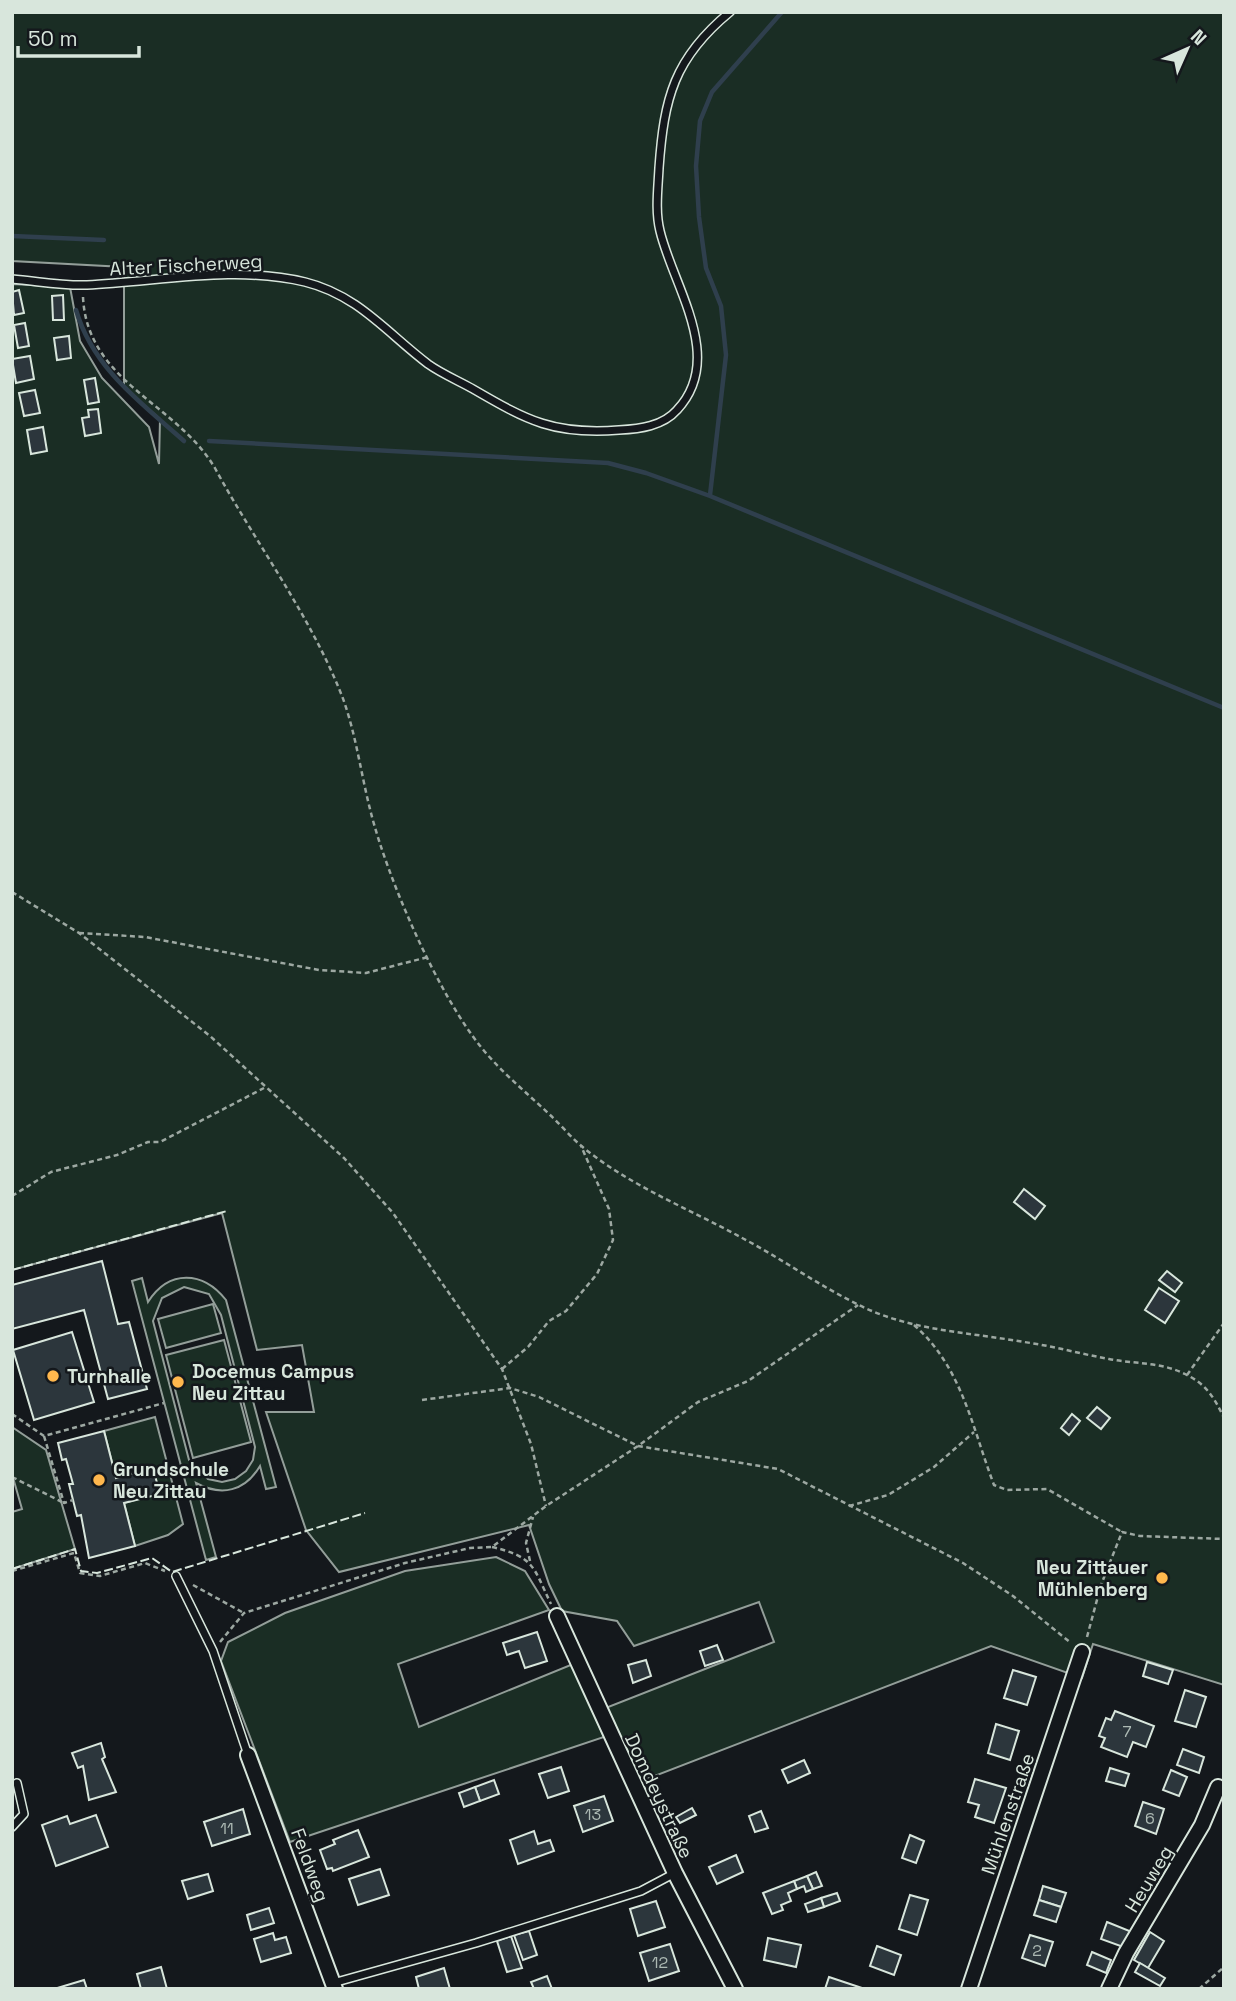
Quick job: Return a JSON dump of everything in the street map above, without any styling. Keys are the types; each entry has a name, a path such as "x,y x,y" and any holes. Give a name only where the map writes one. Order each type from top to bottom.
{"street":[{"name":"Domdeystraße","path":"557,1616 675,1873 735,1989"},
{"name":"Mühlenstraße","path":"969,1989 1082,1652"},
{"name":"Feldweg","path":"248,1755 334,1986"},
{"name":"Heuweg","path":"1109,1989 1126,1953 1202,1825 1218,1787"}],"lane":[{"name":"Alter Fischerweg","path":"12,279 82,286 227,276 272,276 306,282 341,294 363,307 429,364 529,421 574,431 639,429 656,424 672,416 684,403 692,387 697,356 695,326 660,230 657,208 662,131 677,73 699,40 730,12"},
{"path":"176,1576 213,1651 248,1755"},
{"path":"12,1827 24,1814 17,1783"},
{"path":"334,1986 641,1891 675,1873"}],"path":[{"path":"82,286 84,312 92,336 105,358 124,383 180,425 208,456 324,654 344,701 372,818 428,957 453,1006 480,1046 514,1083 581,1146 636,1182 742,1237 858,1305 912,1324 1025,1342 1112,1360 1163,1365 1187,1375 1210,1391 1224,1418"},
{"path":"12,892 79,933 210,1036 344,1158 393,1213 502,1369 531,1444 546,1506"},
{"path":"79,933 145,937 319,970 366,973 428,957"},
{"path":"12,1195 51,1172 170,1138 265,1088"},
{"path":"502,1369 528,1347 549,1321 566,1311 597,1273 613,1240 609,1209 581,1146"},
{"path":"492,1547 546,1506 638,1446 698,1402 748,1381 858,1305"},
{"path":"1187,1375 1224,1323"},
{"path":"912,1324 935,1344 950,1366 994,1485 1007,1490 1048,1489 1122,1532 1140,1536 1224,1539"},
{"path":"422,1400 510,1388 539,1397 638,1446 778,1469 963,1563 1013,1596 1082,1652 1101,1585 1122,1532"},
{"path":"44,1436 164,1403"},
{"path":"12,1414 44,1436 64,1503"},
{"path":"849,1506 888,1495 934,1467 974,1432"},
{"path":"12,1477 64,1503 73,1500"},
{"path":"533,1517 526,1543 530,1561 557,1616"},
{"path":"213,1651 244,1613 405,1563 470,1548 492,1547 512,1551 530,1561"},
{"path":"12,1571 74,1553 80,1573 100,1577 145,1563 153,1564 244,1613"},
{"path":"1199,1989 1224,1967"}],"green space":[{"path":"12,12 1224,12 1224,1685 1093,1644 1082,1678 991,1646 639,1782 603,1709 774,1642 759,1602 634,1646 617,1621 562,1611 549,1584 529,1525 339,1572 306,1530 266,1412 314,1412 302,1345 257,1350 222,1213 12,1270 12,284 70,287 80,341 102,378 149,427 159,464 160,419 124,388 124,267 12,261"},
{"path":"142,1278 148,1302 156,1291 166,1284 186,1278 207,1283 226,1300 276,1487 266,1489 260,1466 247,1481 232,1489 215,1490 196,1483 216,1557 206,1560 132,1281","holes":["184,1287 209,1294 221,1315 255,1447 253,1460 246,1471 235,1479 222,1482 208,1479 189,1460 153,1321 162,1298"]},
{"path":"213,1304 221,1333 166,1348 158,1319"},
{"path":"224,1340 251,1442 193,1458 166,1355"},
{"path":"155,1417 183,1524 168,1535 135,1546 124,1503 159,1493 153,1469 116,1478 104,1431"},
{"path":"12,1427 46,1450 75,1549 12,1569 12,1512 22,1509 12,1474"},
{"path":"496,1557 525,1571 549,1610 398,1664 419,1727 573,1664 604,1737 290,1842 221,1661 228,1642 285,1613 405,1571"}],"building":[{"path":"19,290 24,313 14,315 12,292"},
{"path":"63,295 64,320 53,320 52,296"},
{"path":"25,323 29,346 18,348 14,325"},
{"path":"69,336 71,358 57,360 54,338"},
{"path":"30,356 34,379 16,383 12,359"},
{"path":"95,378 99,402 88,404 84,380"},
{"path":"35,390 40,413 24,416 19,393"},
{"path":"98,409 101,433 85,436 82,418 89,417 88,410"},
{"path":"43,427 47,451 31,454 27,430"},
{"path":"1024,1189 1045,1206 1035,1219 1014,1202"},
{"path":"102,1261 118,1324 129,1322 147,1389 108,1399 84,1310 12,1329 12,1285"},
{"path":"1167,1271 1182,1283 1175,1292 1159,1280"},
{"path":"1159,1288 1179,1301 1165,1323 1145,1310"},
{"name":"Turnhalle","path":"72,1332 94,1402 34,1420 13,1350"},
{"path":"1097,1407 1110,1418 1101,1429 1087,1418"},
{"path":"1072,1414 1080,1421 1069,1435 1061,1428"},
{"path":"104,1431 116,1478 153,1468 160,1494 124,1503 135,1546 89,1558 81,1515 77,1516 69,1484 73,1484 58,1443"},
{"path":"537,1632 547,1661 525,1668 519,1651 507,1655 503,1643"},
{"path":"717,1645 723,1660 705,1666 700,1651"},
{"path":"646,1660 651,1676 633,1683 628,1665"},
{"path":"1147,1662 1173,1670 1168,1684 1143,1676"},
{"path":"1013,1670 1036,1677 1027,1705 1004,1698"},
{"path":"1185,1690 1206,1697 1196,1727 1175,1721"},
{"path":"1115,1711 1154,1726 1146,1747 1133,1742 1127,1757 1101,1747 1105,1738 1099,1736 1106,1718 1111,1720"},
{"path":"996,1724 1019,1731 1010,1760 988,1753"},
{"path":"101,1743 105,1757 102,1759 116,1792 89,1800 83,1766 78,1768 72,1753"},
{"path":"1183,1749 1204,1757 1199,1773 1177,1765"},
{"path":"804,1760 810,1773 788,1783 782,1770"},
{"path":"561,1767 569,1791 548,1798 539,1774"},
{"path":"1110,1768 1129,1774 1125,1786 1106,1781"},
{"path":"1171,1770 1187,1777 1179,1796 1163,1790"},
{"path":"975,1779 1006,1788 994,1823 975,1817 979,1805 968,1802"},
{"path":"494,1780 499,1794 480,1801 475,1787"},
{"path":"475,1787 480,1801 464,1807 459,1793"},
{"path":"604,1796 613,1821 583,1832 574,1806"},
{"path":"1143,1802 1164,1809 1156,1834 1135,1826"},
{"path":"692,1808 696,1815 680,1823 676,1817"},
{"path":"243,1809 250,1834 212,1846 204,1822"},
{"path":"761,1811 768,1828 755,1832 749,1816"},
{"path":"96,1815 108,1847 56,1866 42,1825 67,1816 70,1824"},
{"path":"358,1830 369,1857 333,1871 332,1868 327,1869 320,1850 335,1844 333,1840"},
{"path":"534,1831 538,1844 550,1840 554,1851 518,1864 510,1840"},
{"path":"910,1835 924,1841 916,1863 902,1858"},
{"path":"736,1855 743,1872 717,1884 709,1867"},
{"path":"380,1869 389,1895 358,1905 349,1879"},
{"path":"816,1872 822,1886 813,1889 807,1876"},
{"path":"208,1874 213,1891 188,1899 182,1881"},
{"path":"807,1876 813,1889 806,1892 804,1886 797,1889 794,1881"},
{"path":"794,1881 797,1889 788,1893 791,1901 781,1905 783,1910 772,1914 763,1893"},
{"path":"1043,1886 1066,1893 1061,1907 1039,1900"},
{"path":"837,1893 840,1901 824,1907 821,1898"},
{"path":"910,1895 928,1900 917,1935 899,1929"},
{"path":"821,1898 824,1907 808,1912 805,1904"},
{"path":"1039,1900 1061,1907 1056,1922 1034,1915"},
{"path":"656,1901 665,1927 638,1936 630,1909"},
{"path":"269,1908 274,1923 251,1930 247,1915"},
{"path":"1107,1922 1132,1932 1126,1948 1101,1939"},
{"path":"529,1931 537,1955 523,1960 514,1935"},
{"path":"1150,1932 1164,1941 1148,1968 1134,1960"},
{"path":"273,1933 275,1940 286,1937 291,1953 261,1962 254,1939"},
{"path":"1030,1935 1053,1942 1045,1966 1022,1958"},
{"path":"511,1936 522,1968 507,1972 497,1941"},
{"path":"768,1938 801,1945 796,1967 764,1960"},
{"path":"670,1944 679,1971 649,1981 640,1953"},
{"path":"877,1946 901,1955 894,1975 870,1966"},
{"path":"1092,1952 1111,1960 1106,1973 1087,1965"},
{"path":"1140,1963 1165,1978 1160,1986 1135,1972"},
{"path":"161,1967 167,1989 141,1989 137,1974"},
{"path":"444,1968 450,1989 419,1989 416,1977"},
{"path":"547,1976 552,1989 534,1989 531,1982"},
{"path":"829,1977 862,1988 862,1989 825,1989"},
{"path":"84,1980 87,1989 54,1989"}],"waterway":[{"path":"710,495 726,355 721,306 706,268 699,217 696,166 700,121 712,92 782,12"},
{"path":"12,236 104,240"},
{"path":"76,310 84,331 106,367 135,398 184,441"},
{"path":"209,441 608,463 646,473 710,496 1224,708"}],"fence":[{"path":"12,1270 227,1211"},
{"path":"12,1569 75,1549 81,1571 97,1573 152,1558 172,1572 365,1513"}],"place":[{"name":"Turnhalle","path":"53,1376"},
{"name":"Docemus Campus Neu Zittau","path":"178,1382"},
{"name":"Grundschule Neu Zittau","path":"99,1480"},
{"name":"Neu Zittauer Mühlenberg","path":"1162,1578"}]}
